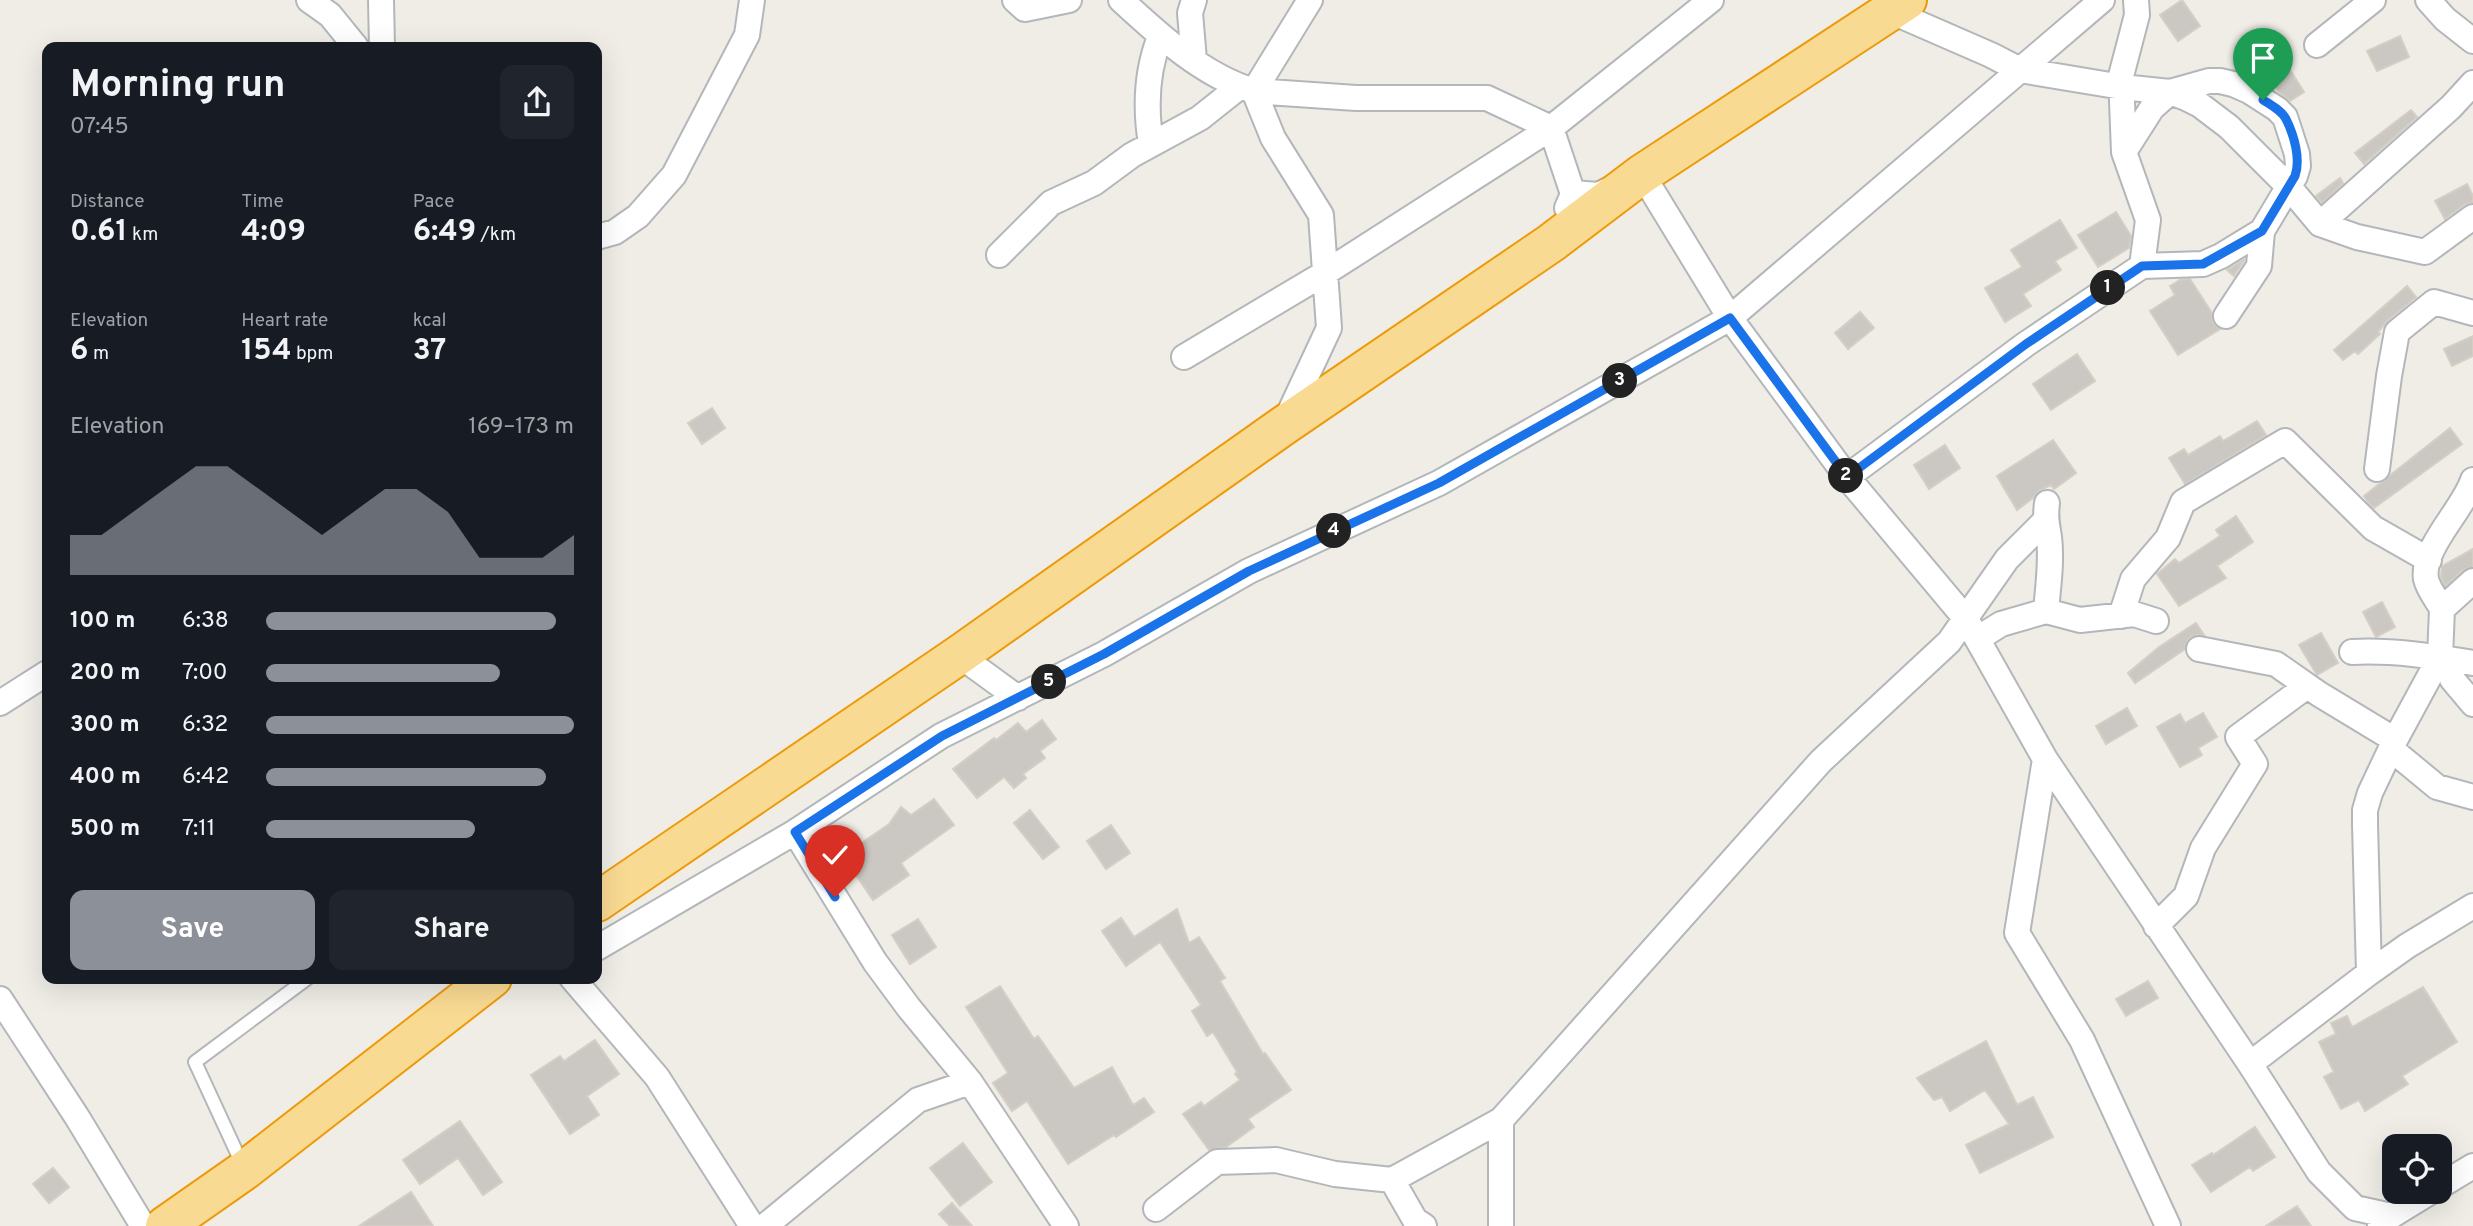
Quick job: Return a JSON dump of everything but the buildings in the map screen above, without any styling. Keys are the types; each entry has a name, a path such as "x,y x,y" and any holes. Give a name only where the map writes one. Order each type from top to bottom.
{"highway":[{"path":"602,899 960,655 1283,426 1552,243 1642,174 1898,6"},
{"path":"165,1226 245,1170 484,984"}],"street":[{"path":"309,0 330,15 352,42"},
{"path":"381,0 382,42"},
{"path":"602,236 615,232 638,216 674,175 747,35 752,0"},
{"path":"1015,0 1025,9 1069,0"},
{"path":"1121,0 1171,47 1246,89 1356,98 1488,98 1551,128 1573,193 1552,243"},
{"path":"1194,0 1190,13 1194,60"},
{"path":"999,255 1051,203 1094,183 1132,155 1246,89 1310,0"},
{"path":"1184,357 1325,273 1551,128 1711,0"},
{"path":"602,945 795,832 942,736 1104,654 1249,571 1439,483 1730,318 2102,0"},
{"path":"2136,0 2137,15 2121,76 2124,152 2148,220 2142,266"},
{"path":"2317,45 2373,0"},
{"path":"2428,0 2445,19 2473,41"},
{"path":"1898,6 2020,71 2170,92 2200,105 2229,127 2289,187 2320,224 2357,237 2425,252 2473,217"},
{"path":"1151,145 1147,121 1148,86 1152,59 1160,37"},
{"path":"2124,152 2152,108 2170,92 2209,81 2233,84 2249,91 2285,117 2298,160 2297,171 2262,231 2259,266 2226,316"},
{"path":"2320,224 2451,107 2473,83"},
{"path":"1246,89 1321,215 1329,328 1283,426"},
{"path":"1573,193 1598,195 1642,174 1730,318 1847,477 1972,629 2045,760 2250,1063 2319,1172 2355,1208 2385,1221 2411,1204"},
{"path":"1847,477 2026,344 2142,266 2203,264 2262,231"},
{"path":"2377,469 2389,376 2398,332 2434,302 2473,313"},
{"path":"2121,615 2133,579 2168,538 2183,502 2285,441 2373,528 2429,560"},
{"path":"2473,480 2469,492 2430,551 2426,579 2442,609 2454,659 2452,679 2473,704"},
{"path":"1972,629 2007,559 2046,512 2049,548 2046,611"},
{"path":"2442,609 2473,582"},
{"path":"1156,1209 1217,1162 1276,1160 1335,1174 1392,1180 1501,1120 1821,761 1949,642 1972,629 2046,611 2080,620 2134,614 2156,621"},
{"path":"2199,649 2276,664 2393,745 2437,787 2473,797"},
{"path":"2352,652 2379,651 2454,659"},
{"path":"960,655 1018,698"},
{"path":"2369,973 2365,810 2370,793 2393,745 2454,659"},
{"path":"0,703 42,676"},
{"path":"2156,926 2186,896 2203,848 2255,764 2238,737 2307,686"},
{"path":"2045,760 2017,933 2082,1040 2168,1226"},
{"path":"795,832 875,962 970,1082 1066,1226"},
{"path":"2250,1063 2369,973 2473,906"},
{"path":"577,984 657,1077 752,1226"},
{"path":"0,999 77,1117 143,1226"},
{"path":"765,1226 918,1100 970,1082"},
{"path":"1501,1120 1501,1226"},
{"path":"2452,1179 2473,1166"},
{"path":"1392,1180 1415,1220 1424,1226"}],"lane":[{"path":"245,1170 195,1062 300,984"}],"route":[{"path":"835,897 795,832 942,736 1104,654 1249,571 1439,483 1730,318 1847,477 2026,344 2142,266 2203,264 2262,231 2295,176 2298,166 2295,145 2285,117 2263,100"}]}
